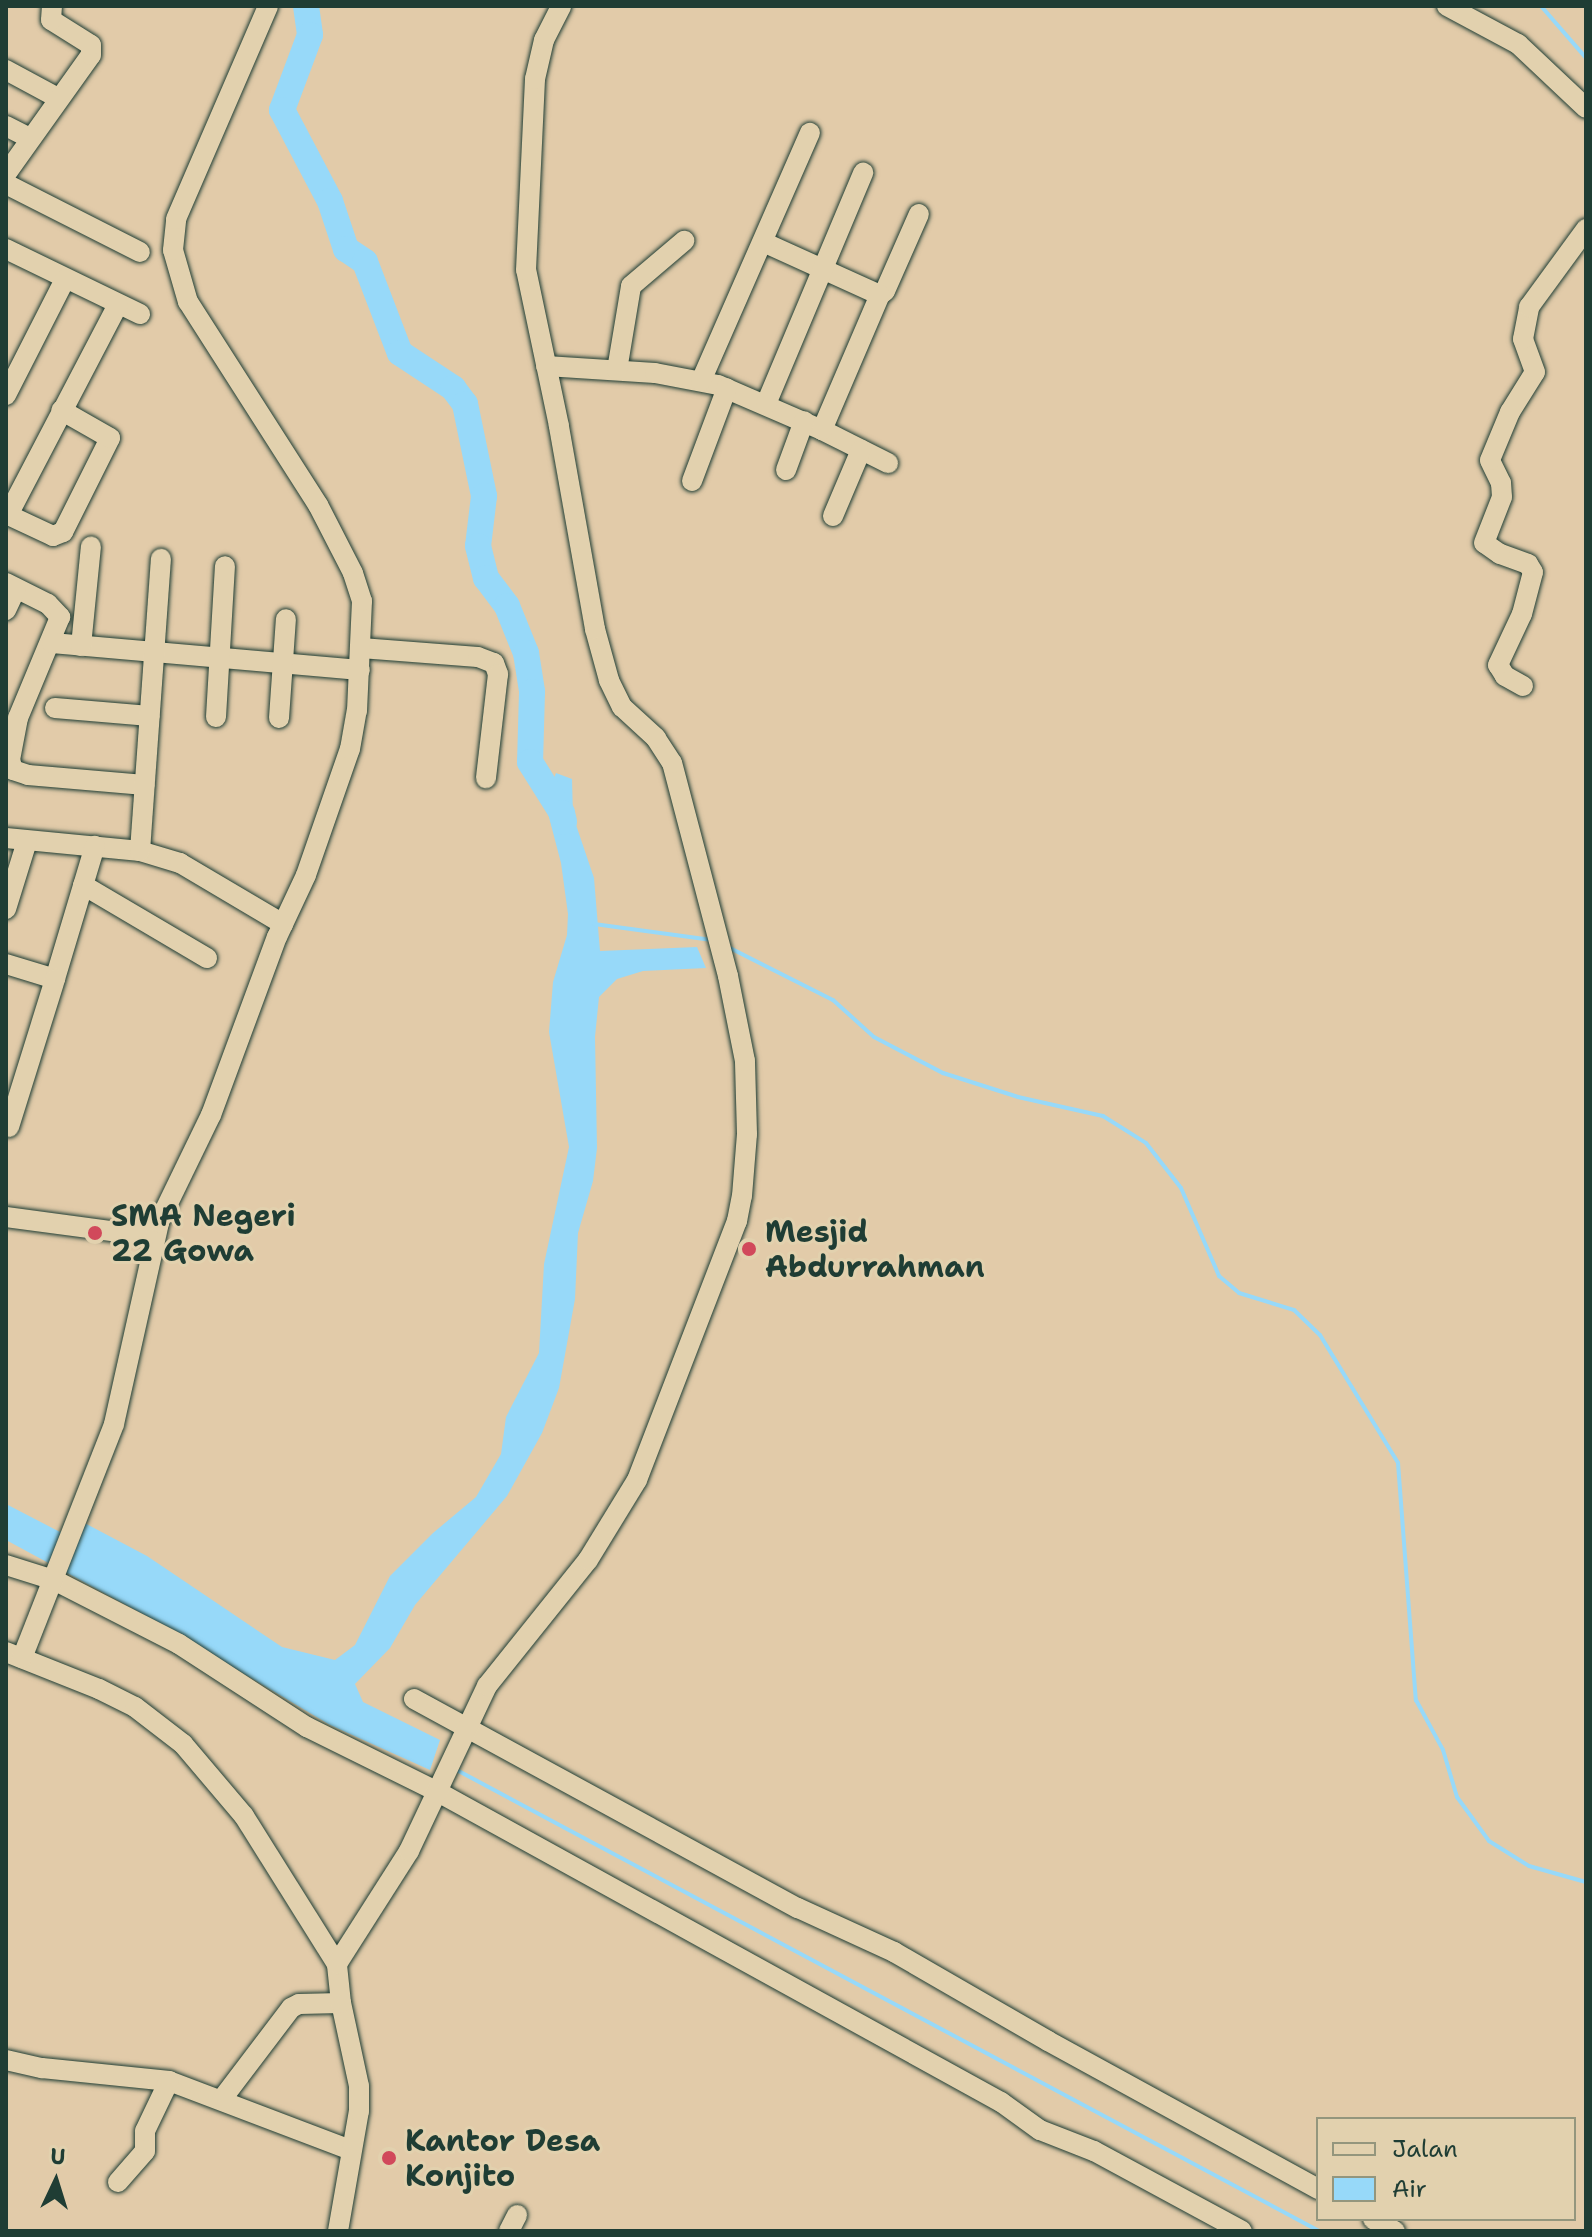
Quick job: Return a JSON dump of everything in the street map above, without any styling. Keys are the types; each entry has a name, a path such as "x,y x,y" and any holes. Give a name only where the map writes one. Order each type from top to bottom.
{"street":[{"path":"52,6 51,20 55,25 85,40 92,50 88,61 58,98 7,175 140,252"},
{"path":"268,6 176,219 173,250 188,302 345,552 362,601 360,670 350,749 306,875 283,924 221,1090 156,1233 114,1424 84,1508 56,1576 14,1655 135,1707 183,1744 244,1816 337,1964 341,2003 359,2086 359,2111 338,2231"},
{"path":"337,1964 409,1851 487,1686 588,1560 637,1480 737,1221 744,1170 746,1089 743,1040 728,976 672,763 656,738 622,707 609,680 595,629 525,255 535,79 544,40 561,6"},
{"path":"1447,6 1518,44 1586,108"},
{"path":"6,70 58,98"},
{"path":"6,126 30,138"},
{"path":"701,381 810,133"},
{"path":"766,404 863,173"},
{"path":"786,470 813,425 880,295 885,291 919,214"},
{"path":"1523,686 1505,676 1498,665 1522,614 1533,572 1528,564 1500,554 1484,543 1502,497 1501,483 1490,460 1510,412 1535,372 1536,366 1523,339 1529,307 1586,229"},
{"path":"617,370 631,286 684,241"},
{"path":"763,242 880,295"},
{"path":"8,254 140,314"},
{"path":"8,386 65,279"},
{"path":"61,410 108,434 110,442 61,535 53,536 7,514 61,410 118,305"},
{"path":"546,366 617,370 701,381 727,388 813,425 888,463"},
{"path":"692,481 727,388"},
{"path":"833,516 861,450"},
{"path":"81,646 91,546"},
{"path":"140,851 161,559"},
{"path":"216,717 225,566"},
{"path":"6,610 11,586 48,604 60,617 52,643 10,734 10,760 17,773 145,785"},
{"path":"279,718 286,619"},
{"path":"52,643 360,670"},
{"path":"361,648 478,657 494,663 498,674 486,778"},
{"path":"55,708 150,716"},
{"path":"6,838 140,851 193,868 283,924"},
{"path":"6,909 27,841"},
{"path":"9,1127 95,846"},
{"path":"83,885 207,958"},
{"path":"6,964 55,979"},
{"path":"6,1217 119,1232 156,1233"},
{"path":"6,1565 56,1576 204,1658 307,1727 440,1788 1001,2102 1040,2130 1094,2151 1242,2231"},
{"path":"414,1699 464,1731 798,1908 894,1952 1048,2041 1316,2188"},
{"path":"222,2099 291,2008 299,2004 341,2003"},
{"path":"6,2060 51,2069 169,2081 351,2150"},
{"path":"118,2182 145,2151 145,2131 169,2081"},
{"path":"1377,2221 1395,2231"}],"water":[{"path":"556,773 572,779 573,816 594,878 600,951 697,947 706,968 643,971 617,979 599,997 595,1037 597,1148 593,1181 578,1233 575,1299 559,1388 542,1433 507,1496 415,1605 390,1648 355,1684 363,1702 440,1740 430,1770 330,1725 152,1619 6,1540 6,1504 60,1532 77,1519 147,1556 282,1647 335,1660 355,1645 390,1576 433,1533 476,1497 501,1454 506,1417 539,1353 544,1264 569,1147 549,1032 553,982 567,935 568,914 561,863 545,802"}],"waterway":[{"path":"306,6 310,35 282,110 330,201 346,249 365,262 400,353 453,388 465,404 484,496 478,546 486,578 507,606 526,653 532,692 530,762 562,813 564,822"},
{"path":"1541,6 1586,58"},
{"path":"594,924 712,940"},
{"path":"728,947 833,1000 874,1037 943,1073 1018,1097 1103,1116 1146,1143 1181,1188 1219,1276 1239,1293 1294,1310 1320,1335 1398,1463 1416,1700 1443,1750 1457,1797 1489,1841 1529,1866 1586,1882"},
{"path":"453,1768 1319,2231"}],"place":[{"name":"SMA Negeri 22 Gowa","path":"95,1233"},
{"name":"Mesjid Abdurrahman","path":"749,1249"},
{"name":"Kantor Desa Konjito","path":"389,2158"}]}
